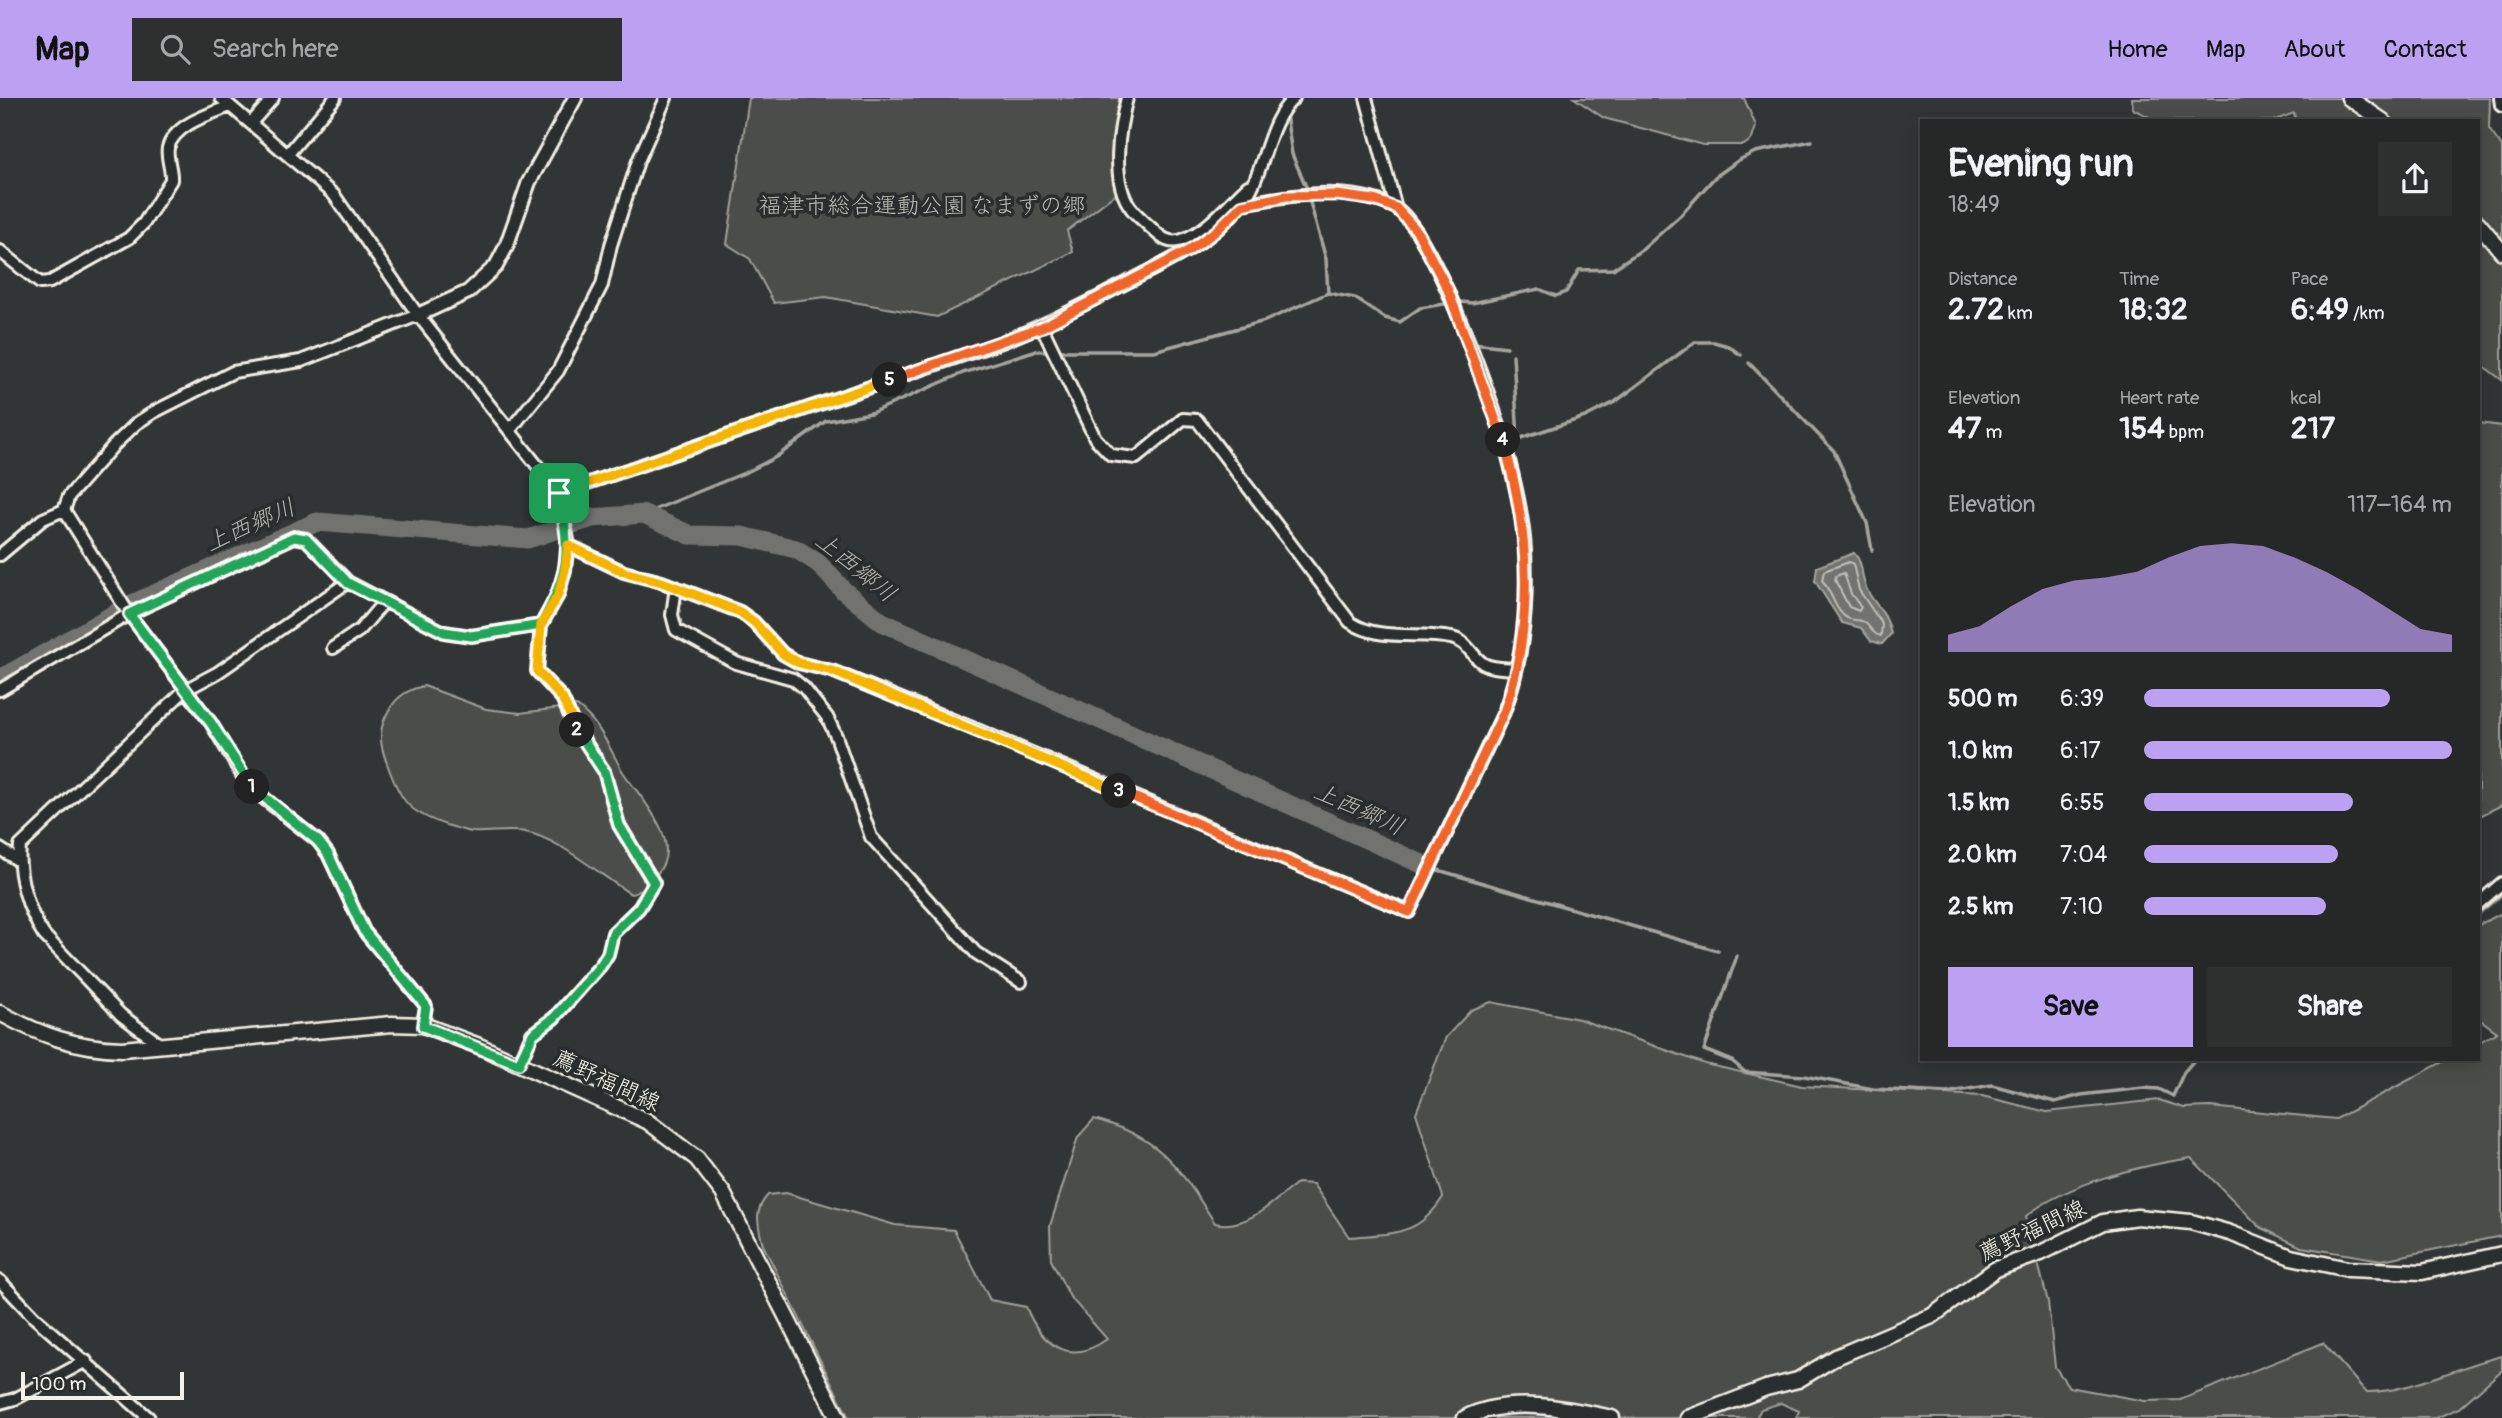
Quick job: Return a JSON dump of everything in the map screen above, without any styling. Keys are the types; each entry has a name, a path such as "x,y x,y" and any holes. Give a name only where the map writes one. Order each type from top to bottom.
{"main road":[{"path":"2349,98 2380,119"},
{"path":"2480,225 2502,252"},
{"name":"薦野福間線","path":"0,1013 63,1042 89,1048 162,1046 392,1024 423,1026 519,1064 647,1121 707,1169 723,1192 838,1418"},
{"name":"薦野福間線","path":"1688,1418 1766,1388 1798,1380 1836,1357 1932,1316 1996,1269 2041,1253 2103,1222 2137,1217 2191,1222 2230,1233 2291,1257 2348,1269 2400,1273 2448,1268 2502,1254"},
{"path":"1465,1418 1481,1410 1551,1407 1612,1418"}],"street":[{"path":"221,98 334,195 418,314 559,493 568,543 565,570 558,595 541,625 537,671 562,698 574,725 604,771 619,825 654,883 639,908 613,933 608,954 601,965 554,1018 533,1034 519,1064"},
{"path":"251,123 273,98"},
{"path":"288,154 335,98"},
{"path":"0,555 43,519 64,510 69,496 114,445 137,423 154,412 233,372 301,361 468,292 496,266 506,247 529,182 575,98"},
{"path":"510,430 558,371 602,285 611,244 638,161 666,98"},
{"path":"1127,98 1118,136 1125,198 1130,208 1162,239 1172,242 1194,234 1211,223 1253,182"},
{"path":"568,543 624,572 676,587 740,612 754,622 783,654 799,663 832,671 977,730 1409,912 1504,712 1523,630 1525,550 1522,521 1506,448 1448,290 1417,231 1396,208 1366,98"},
{"path":"2501,98 2502,105"},
{"path":"559,493 1042,327 1188,251 1216,231 1242,205 1288,104"},
{"path":"0,251 40,284 50,282 108,246 129,238 144,223 171,180 167,151 171,141 182,128 230,106"},
{"path":"1242,205 1286,196 1324,194 1374,200 1396,208"},
{"path":"1042,327 1095,438 1111,455 1136,458 1183,419 1197,420 1350,622 1370,633 1450,637 1468,647 1481,663 1516,669"},
{"path":"64,510 129,614 257,793 318,841 328,854 364,931 426,1006 423,1026"},
{"path":"0,690 129,614 294,537 306,539 348,583 444,632 471,636 541,625"},
{"path":"162,1046 121,1015 44,934 36,922 19,861 24,841 185,690 217,673 348,583"},
{"path":"676,587 672,615 676,630 736,663 793,679 804,688 827,717 836,736 871,837 976,953 1021,982"},
{"path":"333,648 360,630 383,603"},
{"path":"0,849 19,861"},
{"path":"2480,902 2502,883"},
{"path":"0,1281 27,1311 149,1418"},
{"path":"0,1404 15,1399 86,1361"}],"green space":[{"name":"福津市総合運動公園 なまずの郷","path":"749,98 1122,98 1114,132 1118,192 1067,231 1073,252 937,317 826,297 774,303 750,259 727,244"},
{"path":"1574,98 1744,98 1756,126 1752,139 1744,145 1703,145 1604,118"},
{"path":"2132,98 2490,98 2489,129 2502,147 2502,380 2480,364 2480,119 2296,119 2294,113 2278,119 2153,119 2133,109"},
{"path":"2480,423 2502,426 2502,805 2480,816"},
{"path":"424,686 486,709 520,713 577,706 598,728 623,772 658,822 666,849 664,862 656,875 642,889 631,894 566,850 538,836 519,831 469,831 434,821 409,806 398,791 386,762 381,731 385,718 396,701 405,693"},
{"path":"2502,913 2502,1236 2382,1260 2301,1247 2260,1227 2191,1158 2127,1171 2083,1185 2043,1204 2026,1216 2048,1302 2055,1367 2069,1387 2145,1401 2180,1400 2323,1343 2366,1392 2382,1391 2416,1384 2502,1356 2502,1370 2459,1408 2436,1418 1796,1418 1799,1411 1781,1403 1761,1409 1756,1418 849,1418 763,1245 760,1231 758,1218 763,1201 768,1195 786,1193 895,1225 954,1230 990,1300 1026,1307 1048,1341 1069,1351 1080,1351 1107,1339 1070,1297 1051,1260 1050,1226 1078,1137 1094,1119 1117,1126 1153,1145 1179,1171 1215,1223 1238,1223 1249,1219 1297,1183 1313,1184 1349,1237 1391,1233 1414,1226 1434,1210 1443,1197 1416,1113 1446,1037 1471,1010 1491,1002 1579,1019 1705,1064 1802,1086 1982,1096 2047,1112 2159,1100 2184,1108 2210,1107 2336,1119 2444,1061 2480,1061 2480,1042 2497,1032 2480,1019 2480,924"}],"water":[{"path":"1854,553 1868,591 1889,626 1891,634 1882,644 1871,641 1861,628 1842,623 1815,581 1817,567"}],"waterway":[{"path":"1286,114 1292,154 1307,189"},
{"path":"1465,319 1460,302 1472,303 1539,289 1556,296 1566,292 1579,270 1613,269 1643,249 1681,215 1715,177 1739,160 1755,152 1812,141"},
{"path":"1309,199 1326,259 1328,293"},
{"path":"1062,351 1154,351 1265,321 1328,293 1355,298 1385,318 1400,322 1420,308 1444,304"},
{"path":"1513,355 1518,439 1585,417 1615,402 1695,342 1714,342 1728,346 1741,355"},
{"path":"1473,343 1507,347"},
{"path":"644,514 749,471 776,457 826,421 871,413 963,373 1034,351 1045,351"},
{"path":"1749,363 1834,451 1867,523 1872,550"},
{"name":"上西郷川","path":"0,679 132,604 317,522 528,539 592,518 644,514 690,535 742,536 796,549 818,563 844,591 882,622 1424,865"},
{"name":"上西郷川","path":"1438,870 1718,951"},
{"name":"上西郷川","path":"2480,912 2502,894"},
{"name":"上西郷川","path":"1737,956 1704,1050 1732,1061 1745,1072 1804,1076 1873,1089 1946,1093 1992,1085 2055,1102 2081,1095 2143,1088 2159,1089 2173,1096 2184,1072 2193,1061"}],"route":[{"path":"559,493 568,540 565,570 558,595 541,625 471,636 444,632 348,583 306,539 294,537 129,614 211,723 257,793 318,841 328,854 337,868 364,931 426,1006 423,1026 448,1033 519,1064 533,1034 554,1018 601,965 608,954 613,933 639,908 654,883 619,825 604,771 574,725 562,698 537,671 541,625 558,595 565,570 568,545 624,572 662,582 740,612 754,622 783,654 799,663 832,671 977,730 1409,912 1514,686 1523,630 1525,550 1522,521 1504,441 1448,290 1433,259 1406,217 1396,208 1374,200 1311,194 1242,205 1216,231 1188,251 1042,327 559,493"}]}
